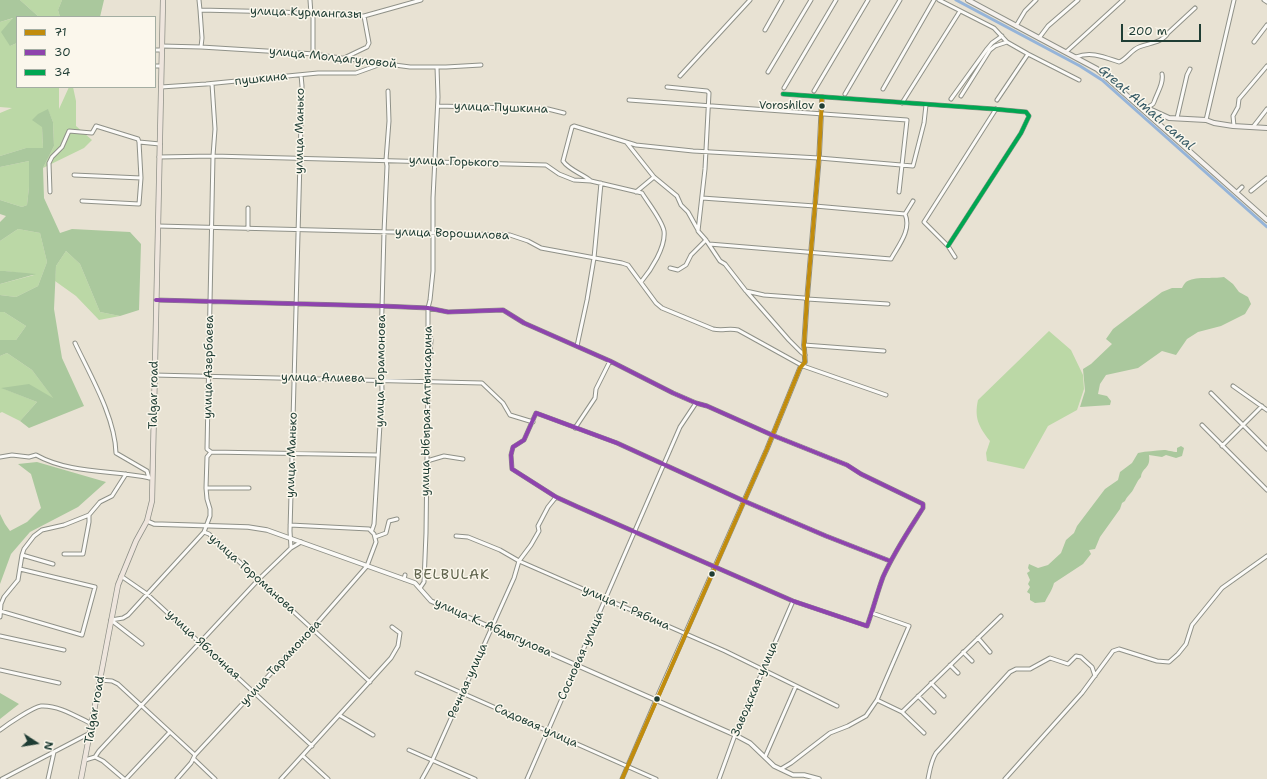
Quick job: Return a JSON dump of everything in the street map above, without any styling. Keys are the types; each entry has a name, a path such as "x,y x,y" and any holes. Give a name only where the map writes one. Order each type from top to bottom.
{"main road":[{"name":"Talgar road","path":"82,779 111,620 121,576 146,521 152,501 151,479 160,157 162,0"},
{"path":"968,0 1097,69 1146,109 1267,220"},
{"path":"1146,109 1156,111 1163,116 1206,120 1214,123 1234,126 1267,128"}],"street":[{"path":"199,0 202,38 201,47"},
{"path":"310,0 312,14 313,54"},
{"name":"улица Курмангазы","path":"200,10 364,16 421,0"},
{"path":"680,76 750,0"},
{"path":"765,30 782,0"},
{"path":"768,72 811,0"},
{"path":"784,88 836,0"},
{"path":"814,91 868,0"},
{"path":"845,94 900,0"},
{"path":"883,89 934,0"},
{"path":"939,0 994,28 1007,42 1079,80"},
{"path":"1016,26 1025,10 1036,0"},
{"path":"1039,38 1048,26 1078,0"},
{"path":"1066,52 1123,0"},
{"path":"1206,120 1234,0"},
{"path":"1076,57 1095,54 1118,62 1122,61 1134,49 1165,38 1168,33 1195,8"},
{"path":"902,103 960,11"},
{"path":"344,58 367,47 369,43 364,16"},
{"path":"1254,42 1267,24"},
{"path":"951,99 987,49 1002,36"},
{"path":"961,96 990,50 995,46 1007,42"},
{"name":"улица Молдагуловой","path":"156,50 162,48 201,47 313,54 410,67 481,65"},
{"path":"997,100 1028,54"},
{"name":"пушкина","path":"161,87 212,84 332,72 356,73 383,63"},
{"path":"156,66 161,66"},
{"path":"1234,126 1234,116 1238,107 1238,99 1267,66"},
{"name":"улица Ыбырая Алтынсарина","path":"420,588 424,582 425,556 430,340 428,328 428,308 433,278 433,198 438,106 437,67"},
{"path":"1177,118 1187,74 1190,69"},
{"path":"1146,109 1154,102 1161,84 1162,74"},
{"name":"улица Манько","path":"291,548 290,525 301,75"},
{"name":"улица Азербаева","path":"208,526 210,509 206,488 207,457 211,452 207,449 209,301 215,129 212,84"},
{"path":"668,87 706,91 709,93 702,198 698,230"},
{"name":"улица Торамонова","path":"372,530 374,524 382,380 384,232 386,160 389,121 388,91"},
{"path":"783,94 1026,112 1029,116 1021,133 948,246"},
{"path":"622,779 744,501 800,368 805,362 804,345 819,158 822,97"},
{"path":"629,100 908,120 899,192"},
{"path":"591,181 566,165 563,161 572,127 574,126 636,145 913,166 924,124 926,105"},
{"name":"улица Пушкина","path":"438,106 548,109 564,113"},
{"path":"955,257 948,246 924,222 996,109"},
{"path":"1252,127 1267,109"},
{"path":"50,192 48,163 62,147 69,132 92,133 96,126 138,139 139,142 160,144"},
{"path":"82,202 139,204 141,178 139,142"},
{"path":"627,142 654,177 677,196 681,205 688,212 698,230 720,261 725,264 746,291 789,340 805,355"},
{"name":"улица Горького","path":"160,157 213,156 546,165 567,178 591,181 642,193 661,223 664,231 658,256 652,268 641,282"},
{"path":"74,176 141,178"},
{"path":"636,192 654,177"},
{"path":"1252,191 1267,178"},
{"path":"577,346 594,258 601,183"},
{"path":"1237,192 1242,187"},
{"path":"702,198 905,214"},
{"path":"905,214 913,201"},
{"path":"248,208 248,229"},
{"path":"709,244 891,259 906,230 907,219 905,214"},
{"name":"улица Ворошилова","path":"158,226 510,235 528,241 542,248 628,265 656,303 662,308 712,329 721,331 733,329 738,330 803,366 886,395"},
{"path":"670,268 678,270 686,265 691,255 706,240"},
{"path":"746,291 764,295 807,299 888,304"},
{"path":"156,300 382,306 428,308 448,312 503,310 524,323 610,361 673,394 707,406 772,435 846,465 861,474 923,504 923,508 899,544 890,561 883,577 867,626 793,601 556,498 512,469 511,455 513,447 524,440 536,413 617,443 744,501 826,536 890,561"},
{"path":"75,342 110,419 115,439 116,453 147,471 151,479"},
{"path":"804,345 884,351"},
{"path":"575,428 595,398 596,389 610,361"},
{"name":"улица Алиева","path":"154,375 294,377 482,383 503,403 510,415 533,422"},
{"path":"1233,386 1267,410"},
{"path":"1211,393 1267,449"},
{"name":"Сосновая улица","path":"527,779 680,427 696,403"},
{"path":"1222,446 1262,406"},
{"path":"1202,425 1267,490"},
{"path":"211,452 378,455"},
{"path":"0,457 12,455 29,457 36,455 54,463 68,466 97,472 126,474 151,479"},
{"path":"427,461 444,456 463,459"},
{"path":"0,617 1,604 4,597 18,580 22,555 34,536 42,530 70,523 89,515 100,502 112,496 126,474"},
{"path":"206,488 248,488"},
{"name":"Речная улица","path":"422,779 514,578 519,561 539,531 538,526 548,507 556,498"},
{"path":"64,554 83,554 89,515"},
{"path":"290,525 372,530 376,537 386,533 389,521 396,519"},
{"name":"улица К. Абдыгулова","path":"146,521 154,524 248,527 267,530 415,583 431,601 735,735 750,743 774,766 793,775 819,779"},
{"path":"111,620 123,618 128,615 208,526"},
{"name":"улица Тороманова","path":"204,532 210,534 370,682"},
{"name":"улица Г. Рябича","path":"456,536 468,537 500,550 519,561 763,669 837,706"},
{"name":"улица Тарамонова","path":"177,779 195,757 312,629 367,566 376,542 376,537"},
{"path":"85,760 95,757 141,705 259,579 291,548 301,542"},
{"path":"22,555 53,564"},
{"path":"1005,779 1095,676 1113,651 1119,649 1157,661 1168,662 1178,654 1186,644 1192,625 1222,588 1267,556"},
{"path":"0,611 82,635 95,587 20,569"},
{"path":"404,579 405,575"},
{"name":"улица Яблочная","path":"121,576 147,594 312,746"},
{"name":"Заводская улица","path":"718,779 735,735 793,601"},
{"path":"781,769 791,763 830,732 848,726 866,716 877,700 909,626 872,613"},
{"path":"902,712 1001,616"},
{"path":"111,620 142,644"},
{"path":"281,779 370,682 390,658 398,646 400,633 392,627"},
{"path":"0,636 64,650"},
{"path":"978,638 990,652"},
{"path":"963,652 972,661"},
{"path":"928,779 930,767 936,753 1010,672 1016,669 1030,669 1050,658 1068,664 1078,656 1092,667 1095,676"},
{"path":"950,665 958,673"},
{"path":"0,670 58,683"},
{"name":"Садовая улица","path":"417,673 656,779"},
{"path":"100,680 115,682 170,732 215,779"},
{"path":"931,683 944,696"},
{"path":"765,757 796,686"},
{"path":"918,696 934,712"},
{"path":"877,700 902,712 924,733"},
{"path":"0,730 11,722 40,706 66,712 92,724"},
{"path":"339,715 373,735"},
{"path":"95,757 107,764 125,779 170,732"},
{"path":"2,779 90,733"},
{"path":"409,750 475,779"},
{"path":"48,779 54,752"},
{"path":"303,756 328,779"}],"green space":[{"path":"0,0 20,0 38,16 16,16 16,43 10,46 1,32 13,18 0,22"},
{"path":"20,0 62,0 58,10 60,16 38,16"},
{"path":"62,0 104,0 100,16 60,16 58,10"},
{"path":"14,18 10,46 16,43 16,88 59,88 59,109 69,88 73,88 76,101 76,126 92,140 84,148 43,168 54,146 53,122 48,110 42,127 43,148 26,148 0,156 0,113 12,108 0,107 0,22"},
{"path":"48,109 53,122 54,146 43,168 44,198 60,233 72,229 130,232 141,244 139,310 120,316 100,312 80,264 66,251 56,266 54,309 62,358 84,406 29,428 20,421 37,402 1,388 29,384 53,398 32,370 7,353 0,356 0,340 16,340 26,326 4,312 0,312 0,295 16,297 38,286 47,262 40,233 18,229 0,241 0,222 6,216 0,214 0,200 22,207 27,205 29,161 0,167 0,156 26,148 43,148 42,127 32,120 38,114"},
{"path":"29,161 27,205 22,207 0,200 0,167"},
{"path":"18,229 40,233 47,262 38,286 16,297 0,295 0,284 34,275 0,271 0,241"},
{"path":"66,251 80,264 100,312 120,316 99,320 76,296 55,281 56,266"},
{"path":"0,271 5,271 36,274 0,284"},
{"path":"1224,277 1233,284 1239,292 1248,297 1251,304 1245,314 1221,326 1198,332 1187,339 1176,355 1162,351 1138,368 1106,375 1100,384 1098,394 1107,396 1111,401 1110,405 1080,407 1085,391 1083,369 1091,364 1112,344 1106,339 1113,329 1162,292 1172,288 1182,288 1189,280"},
{"path":"0,312 4,312 26,326 16,340 0,340"},
{"path":"1049,331 1071,350 1083,375 1084,389 1077,410 1048,426 1024,469 987,461 986,453 990,441 978,422 978,400"},
{"path":"7,353 32,370 54,399 2,388 37,402 20,421 2,412 0,413 0,356"},
{"path":"1181,446 1184,448 1182,456 1176,458 1166,455 1162,457 1149,455 1149,463 1143,471 1141,477 1100,537 1095,549 1089,550 1091,554 1083,564 1054,583 1045,602 1035,603 1030,600 1030,594 1027,592 1030,587 1028,584 1030,580 1027,573 1030,571 1028,568 1029,564 1038,568 1048,565 1061,553 1066,540 1074,533 1077,526 1105,489 1118,480 1120,472 1132,463 1138,453 1164,450 1177,452 1177,448"},
{"path":"37,462 106,482 78,507 30,532 11,554 0,584 0,514 10,531 27,522 41,508 31,474 18,464"},
{"path":"0,693 19,704 0,719"}],"waterway":[{"name":"Great Almatı canal","path":"956,0 1080,66 1102,80 1267,227"}],"transit line":[{"name":"34","path":"783,94 1026,112 1029,116 1021,133 948,246"},
{"name":"71","path":"622,779 767,449 800,368 805,362 804,345 819,158 822,97"},
{"name":"30","path":"156,300 382,306 428,308 448,312 503,310 524,323 610,361 673,393 847,465 861,474 923,504 923,508 887,568 867,626 793,601 578,507 556,497 512,469 511,455 513,447 524,440 536,413 617,443 744,501 826,536 890,561"}],"place":[{"name":"Voroshilov","path":"822,106"}],"district":[{"name":"BELBULAK","path":"452,575"}]}
